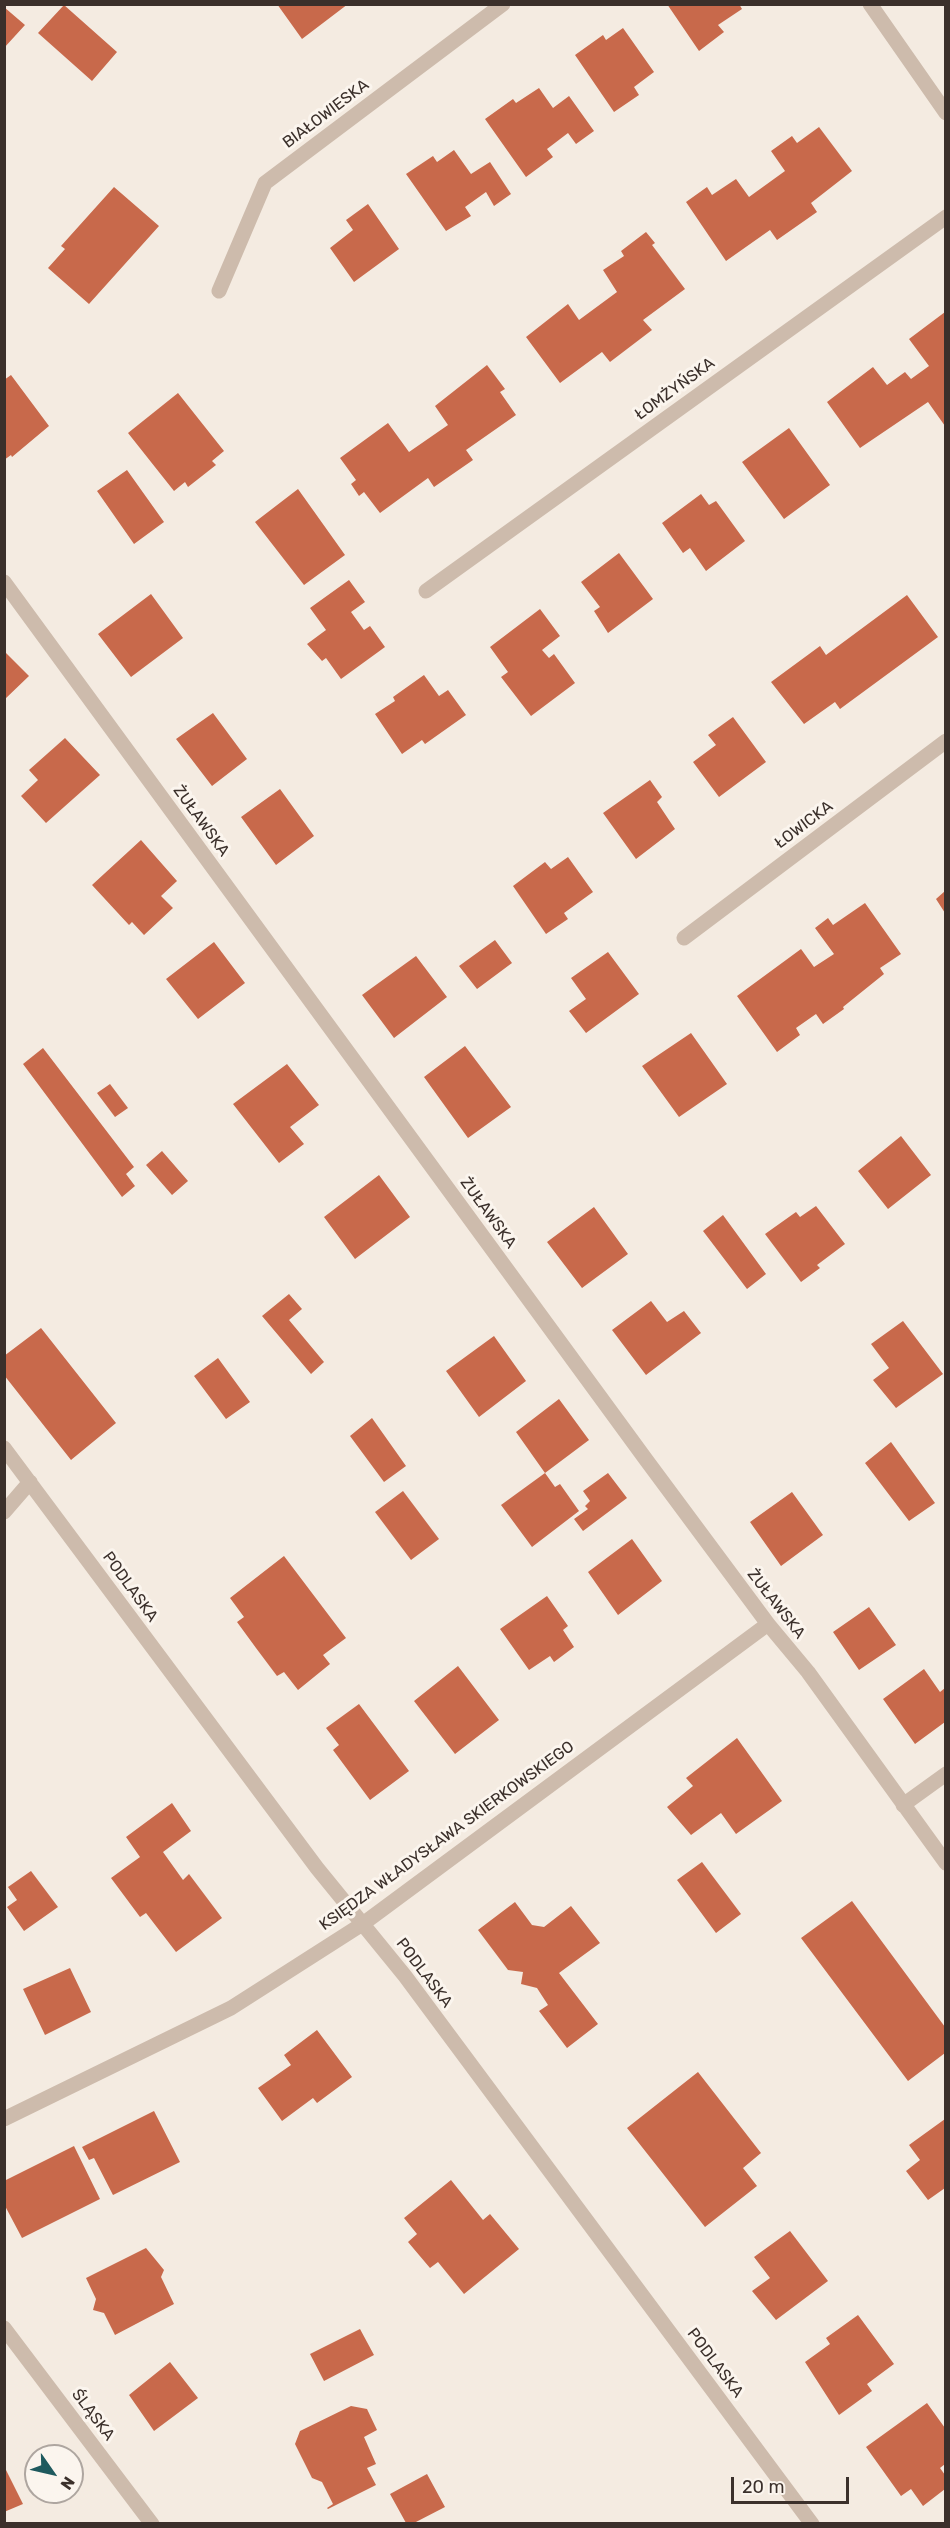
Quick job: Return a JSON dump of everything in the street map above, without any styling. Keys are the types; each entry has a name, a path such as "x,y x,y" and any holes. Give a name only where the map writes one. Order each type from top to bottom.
{"street":[{"name":"BIAŁOWIESKA","path":"219,291 265,183 503,4"},
{"path":"870,4 945,113"},
{"name":"ŁOMŻYŃSKA","path":"426,591 945,217"},
{"name":"ŻUŁAWSKA","path":"4,582 768,1624 808,1672 945,1863"},
{"name":"ŁOWICKA","path":"684,938 945,741"},
{"name":"PODLASKA","path":"4,1448 317,1868 364,1923 812,2523"},
{"path":"4,1512 30,1482"},
{"name":"KSIĘDZA WŁADYSŁAWA SKIERKOWSKIEGO","path":"4,2119 231,2008 364,1923 768,1624"},
{"path":"903,1805 945,1774"},
{"name":"ŚLĄSKA","path":"4,2328 152,2523"}],"building":[{"path":"277,4 348,4 302,39"},
{"path":"667,4 739,4 742,9 718,25 724,32 699,51"},
{"path":"64,5 117,52 92,81 38,33"},
{"path":"4,7 25,25 4,48"},
{"path":"623,28 654,72 634,87 639,95 614,112 575,55 603,35 606,40"},
{"path":"539,88 553,108 569,96 594,131 576,144 568,133 547,149 553,157 526,177 485,119 513,99 516,103"},
{"path":"819,127 852,171 811,203 817,212 777,240 770,230 726,261 686,202 707,187 712,195 736,179 749,197 785,171 771,151 792,136 797,143"},
{"path":"454,150 471,174 490,162 511,194 494,206 486,192 465,207 471,216 446,231 406,174 433,156 437,162"},
{"path":"114,187 159,226 89,304 48,268 65,249 61,246"},
{"path":"368,204 399,249 354,282 330,248 353,230 346,220"},
{"path":"646,232 655,243 652,245 685,289 643,320 652,330 610,362 602,352 560,383 526,337 568,304 579,320 617,292 603,270 624,256 621,251"},
{"path":"945,312 945,426 928,402 860,448 827,402 873,367 887,385 905,372 911,379 929,366 909,339"},
{"path":"487,365 505,389 500,392 516,415 466,450 473,460 434,487 428,478 380,513 364,492 359,496 351,484 356,480 340,458 388,423 409,452 448,425 435,406"},
{"path":"11,375 49,426 12,457 11,455 4,460 4,380"},
{"path":"178,393 224,451 212,461 216,465 188,487 185,482 174,491 128,433"},
{"path":"789,428 830,485 784,519 742,462"},
{"path":"127,470 164,522 134,544 97,491"},
{"path":"298,489 345,555 304,585 255,522"},
{"path":"701,494 709,505 716,501 745,541 706,571 690,548 683,553 662,523"},
{"path":"619,553 653,599 608,633 594,611 600,607 581,582"},
{"path":"349,580 365,602 351,612 364,630 370,626 385,647 341,679 326,658 322,661 307,644 326,630 310,608"},
{"path":"151,594 183,638 131,677 98,634"},
{"path":"907,595 938,637 840,709 835,702 804,724 771,682 820,646 826,655"},
{"path":"540,609 560,636 542,650 549,658 554,654 575,683 531,716 501,677 508,672 490,647"},
{"path":"4,651 29,676 4,700"},
{"path":"424,675 439,696 448,690 466,715 425,744 422,740 402,754 375,714 395,701 393,697"},
{"path":"213,713 247,759 212,786 176,739"},
{"path":"733,717 766,762 719,797 693,762 716,745 708,735"},
{"path":"65,738 100,775 46,823 21,796 38,780 29,770"},
{"path":"650,780 662,797 657,802 675,829 636,859 603,813"},
{"path":"280,789 314,836 276,865 241,817"},
{"path":"141,840 177,881 161,896 173,908 144,935 132,922 129,925 92,885"},
{"path":"568,857 593,892 564,913 568,919 546,934 513,886 545,862 551,869"},
{"path":"945,891 945,913 936,899"},
{"path":"865,903 901,954 880,968 884,974 843,1007 844,1009 823,1024 816,1014 796,1028 800,1035 777,1052 737,996 801,949 814,967 834,954 815,928 828,918 833,925"},
{"path":"495,940 512,963 477,989 459,966"},
{"path":"214,942 245,983 198,1019 166,979"},
{"path":"608,952 639,994 586,1033 569,1011 586,999 571,978"},
{"path":"416,956 447,997 394,1038 362,995"},
{"path":"691,1033 727,1084 679,1117 642,1066"},
{"path":"465,1046 511,1107 468,1138 424,1077"},
{"path":"43,1048 134,1167 126,1174 135,1186 122,1197 23,1064"},
{"path":"287,1064 319,1105 290,1127 304,1144 279,1163 233,1104"},
{"path":"110,1084 128,1108 115,1117 97,1093"},
{"path":"901,1136 931,1175 888,1209 858,1171"},
{"path":"162,1151 188,1181 172,1195 146,1165"},
{"path":"379,1175 410,1217 355,1259 324,1217"},
{"path":"816,1206 845,1244 817,1265 820,1268 801,1282 765,1234 796,1212 800,1217"},
{"path":"594,1207 628,1254 582,1288 547,1242"},
{"path":"723,1215 766,1274 747,1289 703,1231"},
{"path":"289,1294 302,1309 289,1320 324,1362 311,1374 262,1316"},
{"path":"651,1301 667,1322 684,1311 701,1333 646,1375 612,1330"},
{"path":"903,1321 943,1374 896,1408 873,1380 889,1368 871,1344"},
{"path":"41,1328 116,1423 71,1460 4,1375 4,1356"},
{"path":"494,1336 526,1381 479,1417 446,1371"},
{"path":"218,1358 250,1402 226,1419 194,1376"},
{"path":"559,1399 589,1440 545,1473 516,1432"},
{"path":"372,1418 406,1466 384,1482 350,1436"},
{"path":"891,1442 935,1503 909,1521 865,1463"},
{"path":"545,1473 555,1487 560,1484 579,1511 532,1547 501,1505"},
{"path":"608,1473 627,1498 583,1531 574,1519 588,1509 585,1506 590,1501 583,1491"},
{"path":"403,1491 439,1539 411,1560 375,1512"},
{"path":"792,1492 823,1535 781,1566 750,1522"},
{"path":"632,1539 662,1581 618,1615 588,1572"},
{"path":"284,1556 346,1638 323,1655 330,1664 298,1690 284,1672 277,1676 256,1648 237,1622 244,1617 230,1598"},
{"path":"547,1596 568,1626 563,1630 574,1647 554,1662 550,1656 529,1670 500,1629"},
{"path":"869,1607 896,1645 859,1670 833,1632"},
{"path":"458,1666 499,1720 455,1754 414,1701"},
{"path":"924,1669 940,1692 945,1688 945,1722 915,1744 883,1699"},
{"path":"359,1704 409,1771 370,1800 333,1750 339,1745 326,1728"},
{"path":"737,1738 782,1801 736,1834 721,1813 691,1835 667,1807 693,1786 686,1778"},
{"path":"172,1803 191,1831 163,1852 183,1880 189,1874 222,1918 176,1952 146,1913 140,1917 111,1878 140,1857 126,1837"},
{"path":"702,1862 741,1914 716,1933 677,1880"},
{"path":"31,1871 58,1907 24,1931 7,1907 17,1900 8,1887"},
{"path":"852,1901 945,2027 945,2053 908,2081 801,1938"},
{"path":"515,1902 532,1925 544,1927 571,1906 600,1943 559,1973 598,2024 567,2048 539,2011 548,2005 537,1988 521,1984 523,1972 508,1970 478,1930"},
{"path":"70,1968 91,2012 45,2035 23,1989"},
{"path":"317,2030 352,2077 317,2103 313,2098 282,2121 258,2088 291,2065 284,2055"},
{"path":"698,2072 761,2153 743,2168 757,2186 705,2227 627,2128"},
{"path":"154,2111 180,2162 113,2195 94,2158 89,2160 82,2147"},
{"path":"945,2119 945,2188 928,2200 906,2171 920,2160 909,2145"},
{"path":"74,2146 100,2199 22,2238 4,2204 4,2181"},
{"path":"451,2180 483,2220 490,2214 519,2249 464,2294 438,2262 430,2268 408,2242 417,2234 404,2218"},
{"path":"790,2231 828,2281 776,2320 752,2291 770,2278 754,2257"},
{"path":"146,2248 164,2270 161,2277 174,2304 115,2335 104,2313 93,2310 96,2299 86,2278"},
{"path":"858,2315 894,2364 867,2384 872,2391 839,2415 805,2362 830,2344 826,2338"},
{"path":"360,2329 374,2355 324,2381 310,2354"},
{"path":"170,2362 198,2398 154,2431 129,2395"},
{"path":"927,2403 945,2428 945,2464 940,2468 945,2475 945,2489 923,2506 911,2489 901,2496 866,2447"},
{"path":"351,2406 367,2409 377,2430 364,2437 376,2464 367,2468 376,2485 328,2509 333,2504 322,2482 312,2478 295,2444 300,2431"},
{"path":"4,2466 23,2504 4,2512"},
{"path":"427,2474 445,2507 414,2523 406,2523 390,2494"}]}
